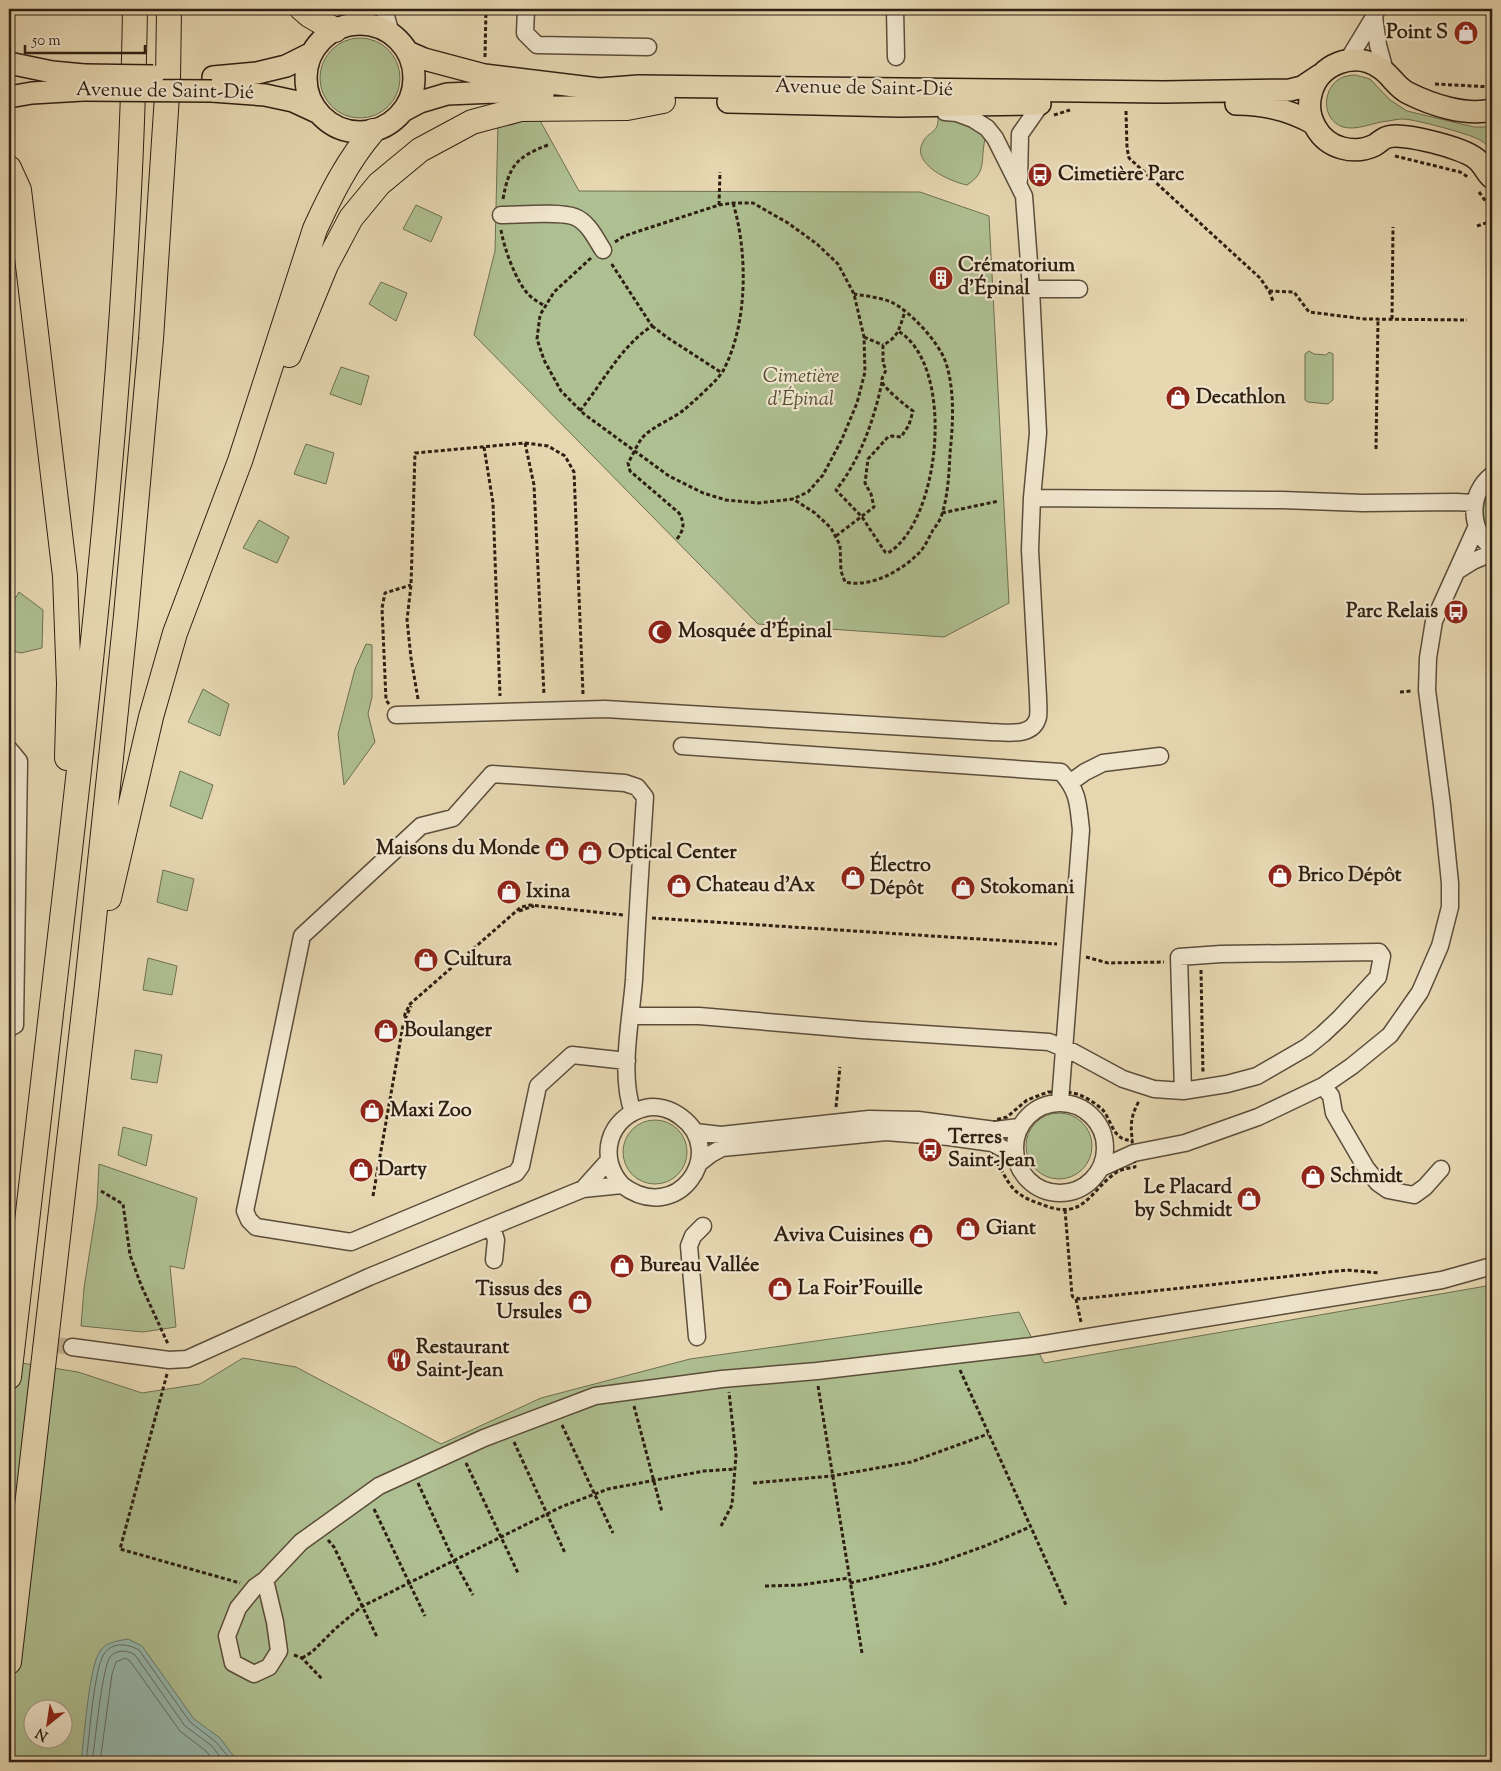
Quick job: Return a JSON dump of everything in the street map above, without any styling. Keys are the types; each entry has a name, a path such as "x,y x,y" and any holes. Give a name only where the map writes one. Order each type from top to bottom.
{"highway":[{"path":"9,1377 72,834 107,511 126,264 134,96 135,9"},
{"path":"9,1662 88,985 126,615 151,339 168,80 169,9"},
{"path":"302,9 335,30"},
{"path":"240,461 285,364 326,265 351,218 379,184 401,165 420,150 472,122 521,110 627,108 663,101"},
{"path":"88,985 133,801 151,717 175,633 240,461 315,229 330,196 354,155 373,131"},
{"path":"9,168 19,190 64,576 68,684 67,782 72,834"}],"main road":[{"path":"361,17 391,34 400,42 408,52 414,76 410,100 403,111 390,123 373,131 358,132 343,130 330,123 318,113 310,100 306,84 306,68 318,44 335,30 349,25 361,17"},
{"name":"Avenue de Saint-Dié","path":"408,52 424,59 486,75 599,89 639,86 1163,92 1290,90 1302,86 1332,65 1348,60"},
{"name":"Avenue de Saint-Dié","path":"213,84 286,66 312,53"},
{"path":"1348,60 1370,62 1385,72 1405,92 1422,100 1465,111 1481,112 1492,110"},
{"name":"Avenue de Saint-Dié","path":"9,63 52,72 83,82"},
{"path":"1320,75 1311,94 1309,103 1310,113 1321,136 1327,141 1340,148 1361,150 1374,145 1386,137 1396,135 1408,136 1461,150 1474,156 1482,164 1487,180"},
{"name":"Avenue de Saint-Dié","path":"9,97 83,82 213,84 293,101 318,113"},
{"name":"Avenue de Saint-Dié","path":"403,111 420,102 447,94 495,92 663,101 1047,110 1245,104 1266,106 1298,114 1314,124"}],"street":[{"path":"384,9 391,34"},
{"path":"526,9 525,33 537,45 648,47"},
{"path":"895,9 896,57"},
{"path":"1348,60 1375,13"},
{"path":"1375,13 1378,45 1385,72"},
{"path":"396,715 605,709 990,732 1017,733 1029,730 1038,718 1030,550 1032,498 1038,433 1031,288 1024,196 1019,182 995,138 987,128 973,119 957,113 923,111 899,106"},
{"path":"1019,182 1020,134 1047,110"},
{"path":"501,215 552,214 576,217 586,225 603,250"},
{"path":"1031,288 1079,289"},
{"path":"1492,475 1480,488 1474,503 1476,528 1484,542 1492,548"},
{"path":"1032,498 1474,503"},
{"path":"1105,1141 1133,1147 1194,1140 1258,1116 1323,1086 1352,1066 1390,1035 1420,992 1440,946 1450,907 1450,883 1442,805 1427,690 1428,658 1434,621 1476,528"},
{"path":"1457,570 1492,553"},
{"path":"682,746 1061,772 1071,782 1076,794 1081,830 1060,1097"},
{"path":"9,749 19,761 15,1025 9,1028"},
{"path":"1071,782 1103,762 1160,756"},
{"path":"627,1061 572,1055 538,1086 521,1166 516,1173 351,1242 256,1227 249,1220 245,1211 302,936 420,826 453,818 492,774 625,783 637,787 645,797 627,1061 627,1082 633,1112"},
{"path":"631,1016 699,1016 862,1030 1049,1042 1123,1079 1148,1087 1183,1091 1227,1084 1256,1076 1306,1047 1340,1018 1378,978 1382,956 1379,952 1179,957 1183,1091"},
{"path":"1323,1086 1331,1096 1334,1113 1366,1168 1378,1183 1388,1190 1414,1194 1425,1188 1441,1169"},
{"path":"1060,1097 1036,1109 1020,1127 1014,1145 1015,1155 1020,1170 1030,1182 1043,1190 1055,1193 1067,1193 1079,1189 1089,1183 1101,1168 1133,1147"},
{"path":"1060,1097 1089,1114 1101,1129 1105,1141 1105,1155 1101,1168"},
{"path":"647,1107 675,1112 687,1121 695,1132 699,1142 698,1164 694,1175 687,1185 677,1192 666,1197 643,1197 632,1193 622,1186 612,1170 609,1160 609,1146 613,1132 622,1120 633,1112 647,1107"},
{"path":"695,1132 721,1135 869,1119 918,1120 994,1136 1015,1155"},
{"path":"698,1164 722,1148 886,1132 949,1137 994,1136 1020,1127"},
{"path":"582,1189 609,1160"},
{"path":"72,1347 169,1360 187,1359 370,1277 582,1189 622,1186"},
{"path":"697,1337 689,1246 693,1236 703,1226"},
{"path":"492,1227 496,1240 494,1260"},
{"path":"260,1584 275,1622 279,1651 269,1667 254,1674 232,1663 227,1636 238,1608 260,1584 301,1542 379,1486 508,1429 594,1396 728,1379 817,1371 1032,1346 1442,1280 1492,1266"}],"path":[{"path":"486,9 484,30 486,75"},
{"path":"1433,84 1492,88"},
{"path":"1047,110 1073,110"},
{"path":"1117,111 1136,111"},
{"path":"1126,111 1129,158 1260,278 1269,291 1273,302"},
{"path":"1393,155 1460,172 1468,178"},
{"path":"719,205 720,172"},
{"path":"1487,180 1492,210"},
{"path":"677,539 683,530 683,521 679,514 630,471 628,463 644,436 683,410 722,373 736,341 741,298 742,250 738,220 733,203"},
{"path":"752,203 788,223 817,244 838,264 854,294 864,336 865,372 857,403 842,439 823,475 808,492 792,499 758,504 726,500 703,493 669,476 580,410 561,391 544,360 537,339 540,315 554,292 590,258 624,236 719,205 752,203"},
{"path":"1477,226 1492,221"},
{"path":"1392,319 1394,227"},
{"path":"603,250 652,326 722,373"},
{"path":"1269,291 1294,292 1309,312 1365,319 1467,320"},
{"path":"792,499 815,513 831,528 840,545 841,571 845,582 855,584 874,582 900,568 920,552 941,518 948,487 952,434 951,388 946,362 932,338 917,321 905,312 891,302 871,296 854,294"},
{"path":"883,345 892,340 898,331 905,312"},
{"path":"1376,450 1378,319"},
{"path":"580,410 626,347 642,332 652,326"},
{"path":"883,345 883,363 886,370 882,378 869,429 845,479 836,490 862,517 885,552 888,553 905,537 918,515 930,474 936,423 931,382 925,363 910,340 898,331"},
{"path":"864,336 883,345"},
{"path":"836,536 874,507 872,494 865,483 868,459 888,437 901,437 909,425 913,412 882,382"},
{"path":"525,443 534,485 544,711"},
{"path":"421,714 411,658 407,620 411,585 415,453 525,443 548,446 565,456 574,472 584,710"},
{"path":"484,447 493,502 500,712"},
{"path":"942,513 999,501"},
{"path":"396,715 386,700 382,608 385,593 411,585"},
{"path":"373,1196 405,1014 414,1000 521,907 530,905 636,917"},
{"path":"658,918 1072,945"},
{"path":"1201,955 1203,1076 1210,1076"},
{"path":"836,1110 840,1067"},
{"path":"1133,1147 1113,1130 1103,1110 1093,1102 1080,1095 1060,1097 1048,1092 1027,1100 1007,1117 995,1120 991,1156 998,1163 1013,1189 1022,1196 1035,1202 1065,1210 1084,1204 1119,1170 1135,1167 1133,1147 1130,1123 1132,1113 1148,1087"},
{"path":"102,1190 123,1204 130,1254 141,1285 169,1347"},
{"path":"1065,1210 1072,1294 1076,1299 1084,1338"},
{"path":"1076,1299 1347,1270 1386,1274"},
{"path":"958,1354 960,1372 1066,1605"},
{"path":"168,1370 120,1550 260,1584"},
{"path":"817,1371 818,1394 862,1654"},
{"path":"721,1526 732,1504 736,1456 728,1379"},
{"path":"632,1391 633,1402 662,1512"},
{"path":"556,1411 613,1533"},
{"path":"508,1429 566,1553"},
{"path":"753,1483 832,1476 911,1462 988,1434"},
{"path":"459,1450 518,1573"},
{"path":"302,1658 312,1652 334,1629 362,1607 548,1513 608,1489 704,1471 735,1469"},
{"path":"412,1471 454,1560 473,1595"},
{"path":"366,1496 425,1616"},
{"path":"850,1582 938,1563 1030,1527"},
{"path":"320,1528 334,1547 377,1637"},
{"path":"765,1586 800,1585 849,1578"},
{"path":"279,1651 302,1658 323,1680"}],"green space":[{"path":"352,38 368,38 389,49 400,70 400,86 389,107 368,118 352,118 338,112 326,100 320,86 320,70 326,56 338,44"},
{"path":"1355,75 1370,79 1390,100 1407,111 1474,127 1492,127 1492,151 1482,141 1472,136 1404,119 1354,128 1343,127 1330,117 1326,102 1331,87 1336,81 1343,77"},
{"name":"Cimetière d'Épinal","path":"538,117 579,191 920,192 989,216 1009,603 944,637 758,624 474,335 495,251 498,122"},
{"path":"938,117 955,117 986,136 981,169 974,180 967,185 934,171 922,158 923,142 937,127"},
{"path":"416,205 442,217 431,242 403,229"},
{"path":"381,282 407,293 396,321 369,304"},
{"path":"1309,351 1314,354 1326,355 1329,352 1333,354 1333,400 1328,404 1305,400 1305,354"},
{"path":"341,367 369,376 361,405 330,394"},
{"path":"306,444 334,453 326,484 294,474"},
{"path":"1492,487 1492,534 1485,523 1483,511 1488,493"},
{"path":"259,520 289,537 277,563 243,548"},
{"path":"19,592 43,610 42,648 21,653 9,650 9,609"},
{"path":"366,644 372,645 372,697 368,714 375,742 344,785 338,734 355,669"},
{"path":"203,689 229,704 220,736 188,722"},
{"path":"180,771 213,785 202,819 170,806"},
{"path":"163,870 194,879 187,911 157,902"},
{"path":"148,958 177,966 172,995 143,990"},
{"path":"135,1050 162,1055 157,1083 131,1079"},
{"path":"1059,1113 1072,1116 1082,1123 1089,1133 1092,1146 1089,1159 1082,1169 1072,1176 1059,1179 1046,1176 1036,1169 1029,1159 1026,1146 1029,1133 1036,1123 1046,1116"},
{"path":"649,1120 661,1120 678,1129 685,1140 687,1152 685,1164 678,1175 661,1184 649,1184 637,1179 628,1170 623,1158 623,1146 628,1134 637,1125"},
{"path":"123,1127 152,1135 146,1166 118,1155"},
{"path":"99,1164 197,1198 184,1269 170,1266 176,1327 143,1332 81,1326 84,1288 97,1205"},
{"path":"1492,1285 1492,1762 9,1762 9,1361 78,1372 142,1393 200,1384 243,1358 296,1367 441,1444 541,1398 690,1359 1019,1312 1044,1363"}],"water":[{"path":"128,1639 142,1646 194,1719 220,1738 235,1758 235,1762 81,1762 85,1721 96,1659 100,1651 112,1642"}],"tunnel":[{"path":"9,1339 72,1347"}],"place":[{"name":"Point S","path":"1466,33"},
{"name":"Cimetière Parc","path":"1040,175"},
{"name":"Crématorium d'Épinal","path":"941,278"},
{"name":"Decathlon","path":"1178,398"},
{"name":"Parc Relais","path":"1456,612"},
{"name":"Mosquée d'Épinal","path":"660,632"},
{"name":"Maisons du Monde","path":"557,849"},
{"name":"Optical Center","path":"590,853"},
{"name":"Brico Dépôt","path":"1280,876"},
{"name":"Électro Dépôt","path":"853,878"},
{"name":"Chateau d'Ax","path":"679,886"},
{"name":"Stokomani","path":"963,888"},
{"name":"Ixina","path":"509,892"},
{"name":"Cultura","path":"426,960"},
{"name":"Boulanger","path":"386,1031"},
{"name":"Maxi Zoo","path":"372,1111"},
{"name":"Terres Saint-Jean","path":"930,1150"},
{"name":"Darty","path":"361,1170"},
{"name":"Schmidt","path":"1313,1177"},
{"name":"Le Placard by Schmidt","path":"1249,1199"},
{"name":"Giant","path":"968,1229"},
{"name":"Aviva Cuisines","path":"921,1236"},
{"name":"Bureau Vallée","path":"622,1266"},
{"name":"La Foir'Fouille","path":"780,1289"},
{"name":"Tissus des Ursules","path":"580,1302"},
{"name":"Restaurant Saint-Jean","path":"399,1360"}]}
